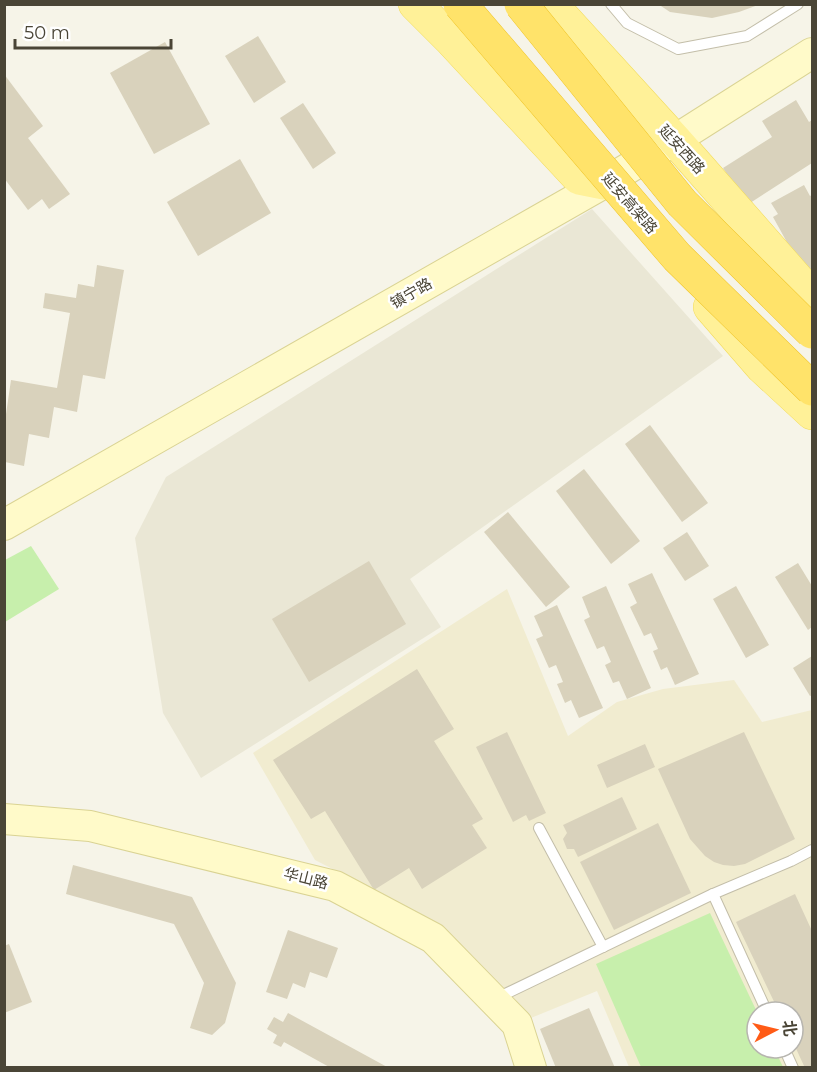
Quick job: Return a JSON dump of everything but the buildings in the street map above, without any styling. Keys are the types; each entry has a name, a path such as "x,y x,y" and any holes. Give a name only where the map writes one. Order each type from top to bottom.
{"highway":[{"name":"延安高架路","path":"458,4 676,257 813,389"},
{"path":"521,4 682,203 813,332"}],"main road":[{"path":"415,4 579,178 604,183"},
{"path":"458,4 604,183 762,367 813,413"},
{"name":"延安西路","path":"551,4 813,296"}],"street":[{"name":"镇宁路","path":"4,525 604,183 813,53"},
{"name":"华山路","path":"4,819 90,826 336,885 433,938 517,1024 531,1068"}],"lane":[{"path":"611,4 627,24 678,49 747,36 798,4"},
{"path":"539,828 603,947"},
{"path":"494,1000 713,894 813,850"},
{"path":"713,894 762,1000"}],"shaded area":[{"path":"592,209 723,356 410,579 441,627 201,778 163,713 135,538 166,477"},
{"path":"507,589 568,736 617,702 663,689 734,680 762,722 812,710 812,1067 629,1067 597,991 526,1020 421,914 315,860 253,753"}],"green space":[{"path":"31,546 59,589 5,622 5,560"},
{"path":"710,913 751,1000 745,1000 745,1060 780,1060 783,1067 641,1067 596,964"}]}
